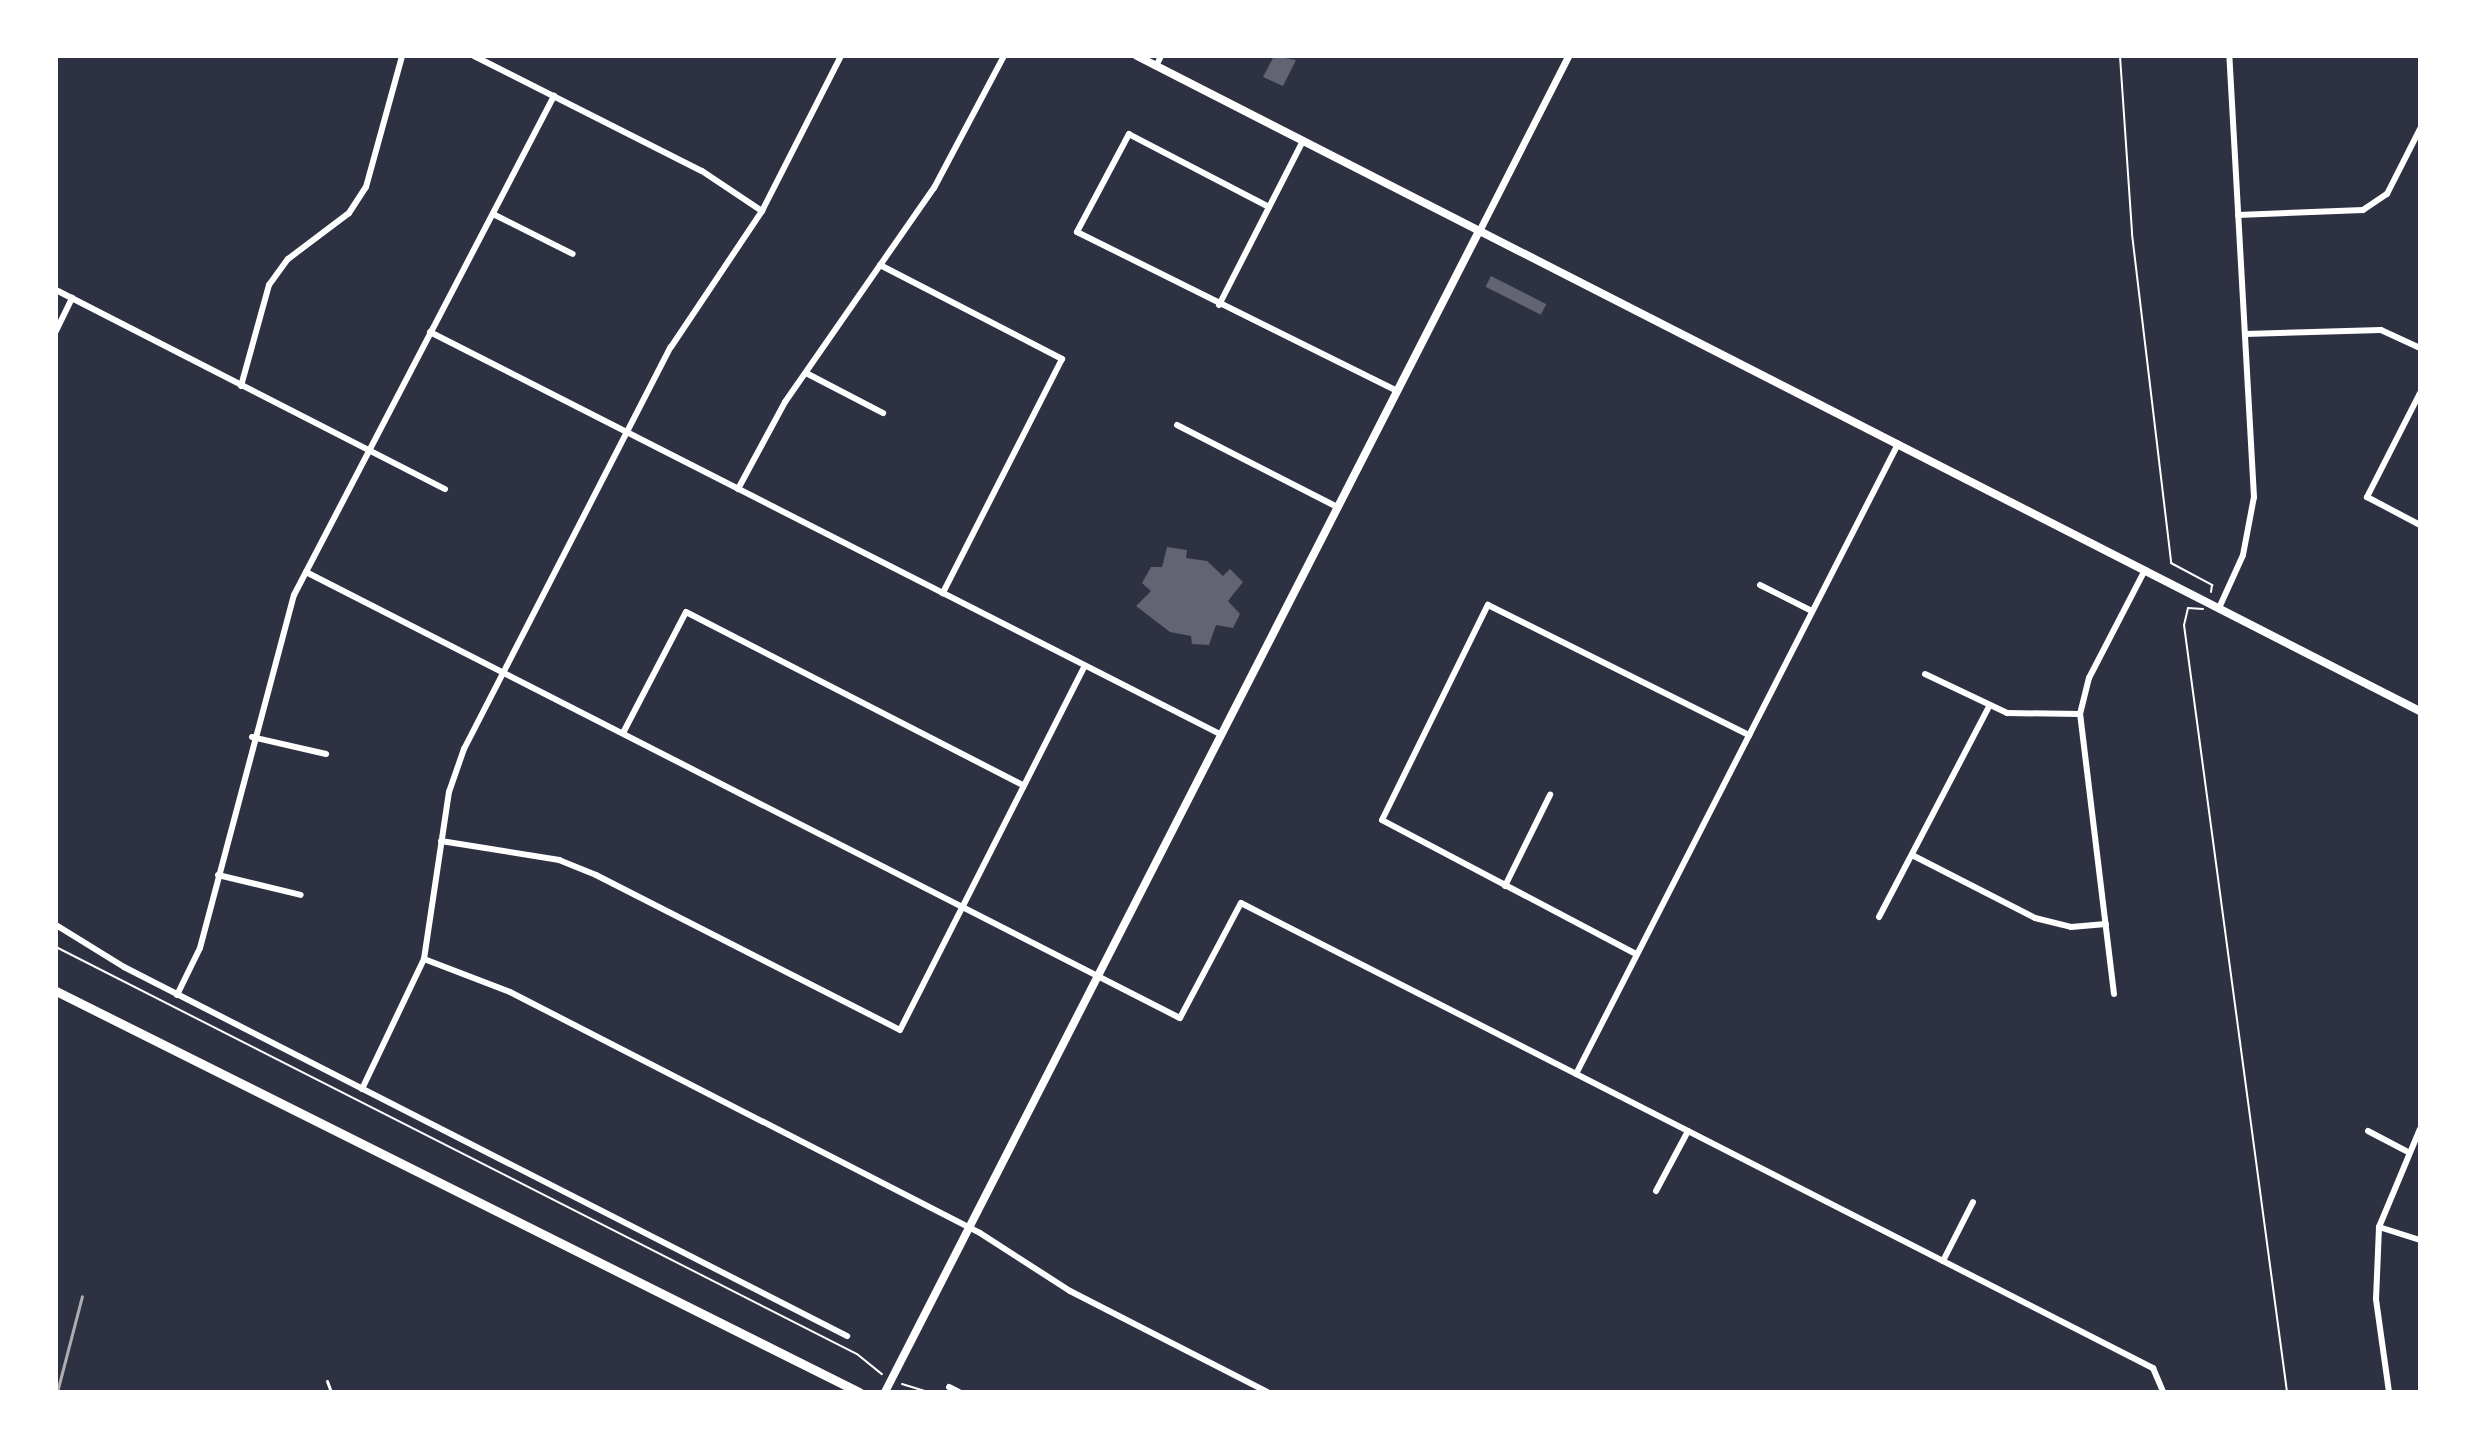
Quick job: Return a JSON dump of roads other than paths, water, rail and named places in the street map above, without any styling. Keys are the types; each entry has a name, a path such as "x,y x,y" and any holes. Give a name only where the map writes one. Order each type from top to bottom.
{"main road":[{"path":"1137,56 2420,711"},
{"path":"885,1392 1479,231"},
{"path":"56,991 859,1392"}],"street":[{"path":"241,386 269,285 288,259 349,213 366,187 402,56"},
{"path":"474,56 702,171 762,211"},
{"path":"362,1089 424,959 441,841 464,749 671,347 762,211 841,56"},
{"path":"738,489 806,373 941,176 1004,56"},
{"path":"1156,66 1161,56"},
{"path":"1479,231 1568,56"},
{"path":"2219,608 2243,555 2254,497 2229,56"},
{"path":"177,995 200,948 281,627 306,572 554,96"},
{"path":"2238,215 2363,210 2387,194 2420,129"},
{"path":"1269,207 1129,134 1077,232 1397,391"},
{"path":"1219,305 1303,141"},
{"path":"493,214 573,254"},
{"path":"880,265 1062,359 943,593"},
{"path":"56,290 445,489"},
{"path":"56,331 72,298"},
{"path":"2245,334 2381,330 2420,348"},
{"path":"430,332 1220,734"},
{"path":"806,373 883,413"},
{"path":"2420,393 2367,497 2420,525"},
{"path":"1177,425 1337,507"},
{"path":"1576,1074 1898,444"},
{"path":"2114,994 2080,714 2089,678 2145,570"},
{"path":"306,572 1180,1018 1241,903 2153,1368 2163,1392"},
{"path":"1760,585 1812,611"},
{"path":"1636,954 1382,820 1488,605 1749,735"},
{"path":"623,733 686,612 1024,786"},
{"path":"441,841 559,860 596,875 900,1030 1085,666"},
{"path":"1925,674 1989,707 2032,717 2080,714"},
{"path":"1879,917 1989,707"},
{"path":"252,737 326,754"},
{"path":"1505,886 1550,795"},
{"path":"1912,855 2035,918 2071,927 2106,924"},
{"path":"218,875 301,895"},
{"path":"56,925 177,995 847,1336"},
{"path":"424,959 510,992 970,1227 1070,1291 1267,1392"},
{"path":"2389,1392 2376,1299 2379,1227 2420,1129"},
{"path":"1656,1191 1688,1131"},
{"path":"2368,1131 2408,1152"},
{"path":"1943,1261 1973,1202"},
{"path":"2379,1227 2420,1240"},
{"path":"949,1387 959,1392"}],"lane":[{"path":"327,1381 331,1392"}],"railway":[{"path":"57,1392 82,1296"}]}
